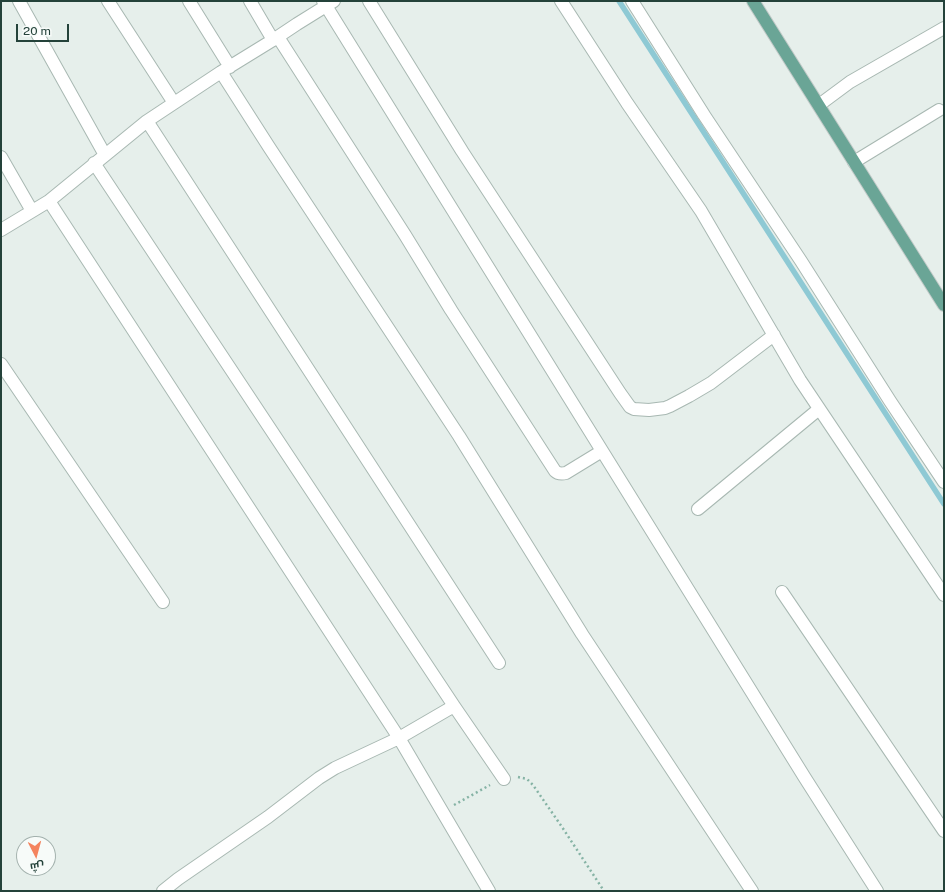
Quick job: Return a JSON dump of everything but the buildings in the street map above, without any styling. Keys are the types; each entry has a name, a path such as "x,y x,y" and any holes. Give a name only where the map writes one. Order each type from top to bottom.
{"main road":[{"path":"753,1 944,305"}],"street":[{"path":"19,1 105,155"},
{"path":"108,1 174,103"},
{"path":"189,1 273,154 459,436 582,634 752,891"},
{"path":"250,1 405,235 451,310 555,471 557,473 566,473 602,451"},
{"path":"369,1 462,151 620,393 632,408 641,410 665,408 679,401 711,383 774,335"},
{"path":"561,1 627,103 701,211 800,380 944,595"},
{"path":"632,1 704,116 801,261 890,401 944,482"},
{"path":"1,230 49,201 147,121 275,39 328,3 602,451 801,772 877,891"},
{"path":"819,105 850,82 944,28"},
{"path":"854,162 939,110"},
{"path":"147,121 499,664"},
{"path":"1,157 32,211"},
{"path":"94,163 504,779"},
{"path":"49,201 399,738 489,891"},
{"path":"1,364 163,602"},
{"path":"698,509 820,408"},
{"path":"782,592 944,831"},
{"path":"163,891 268,817 319,778 335,768 399,738 454,706"}],"path":[{"path":"442,812 493,783 510,778 521,777 527,779 533,785 562,827 604,891"}],"waterway":[{"path":"619,1 944,504"}]}
